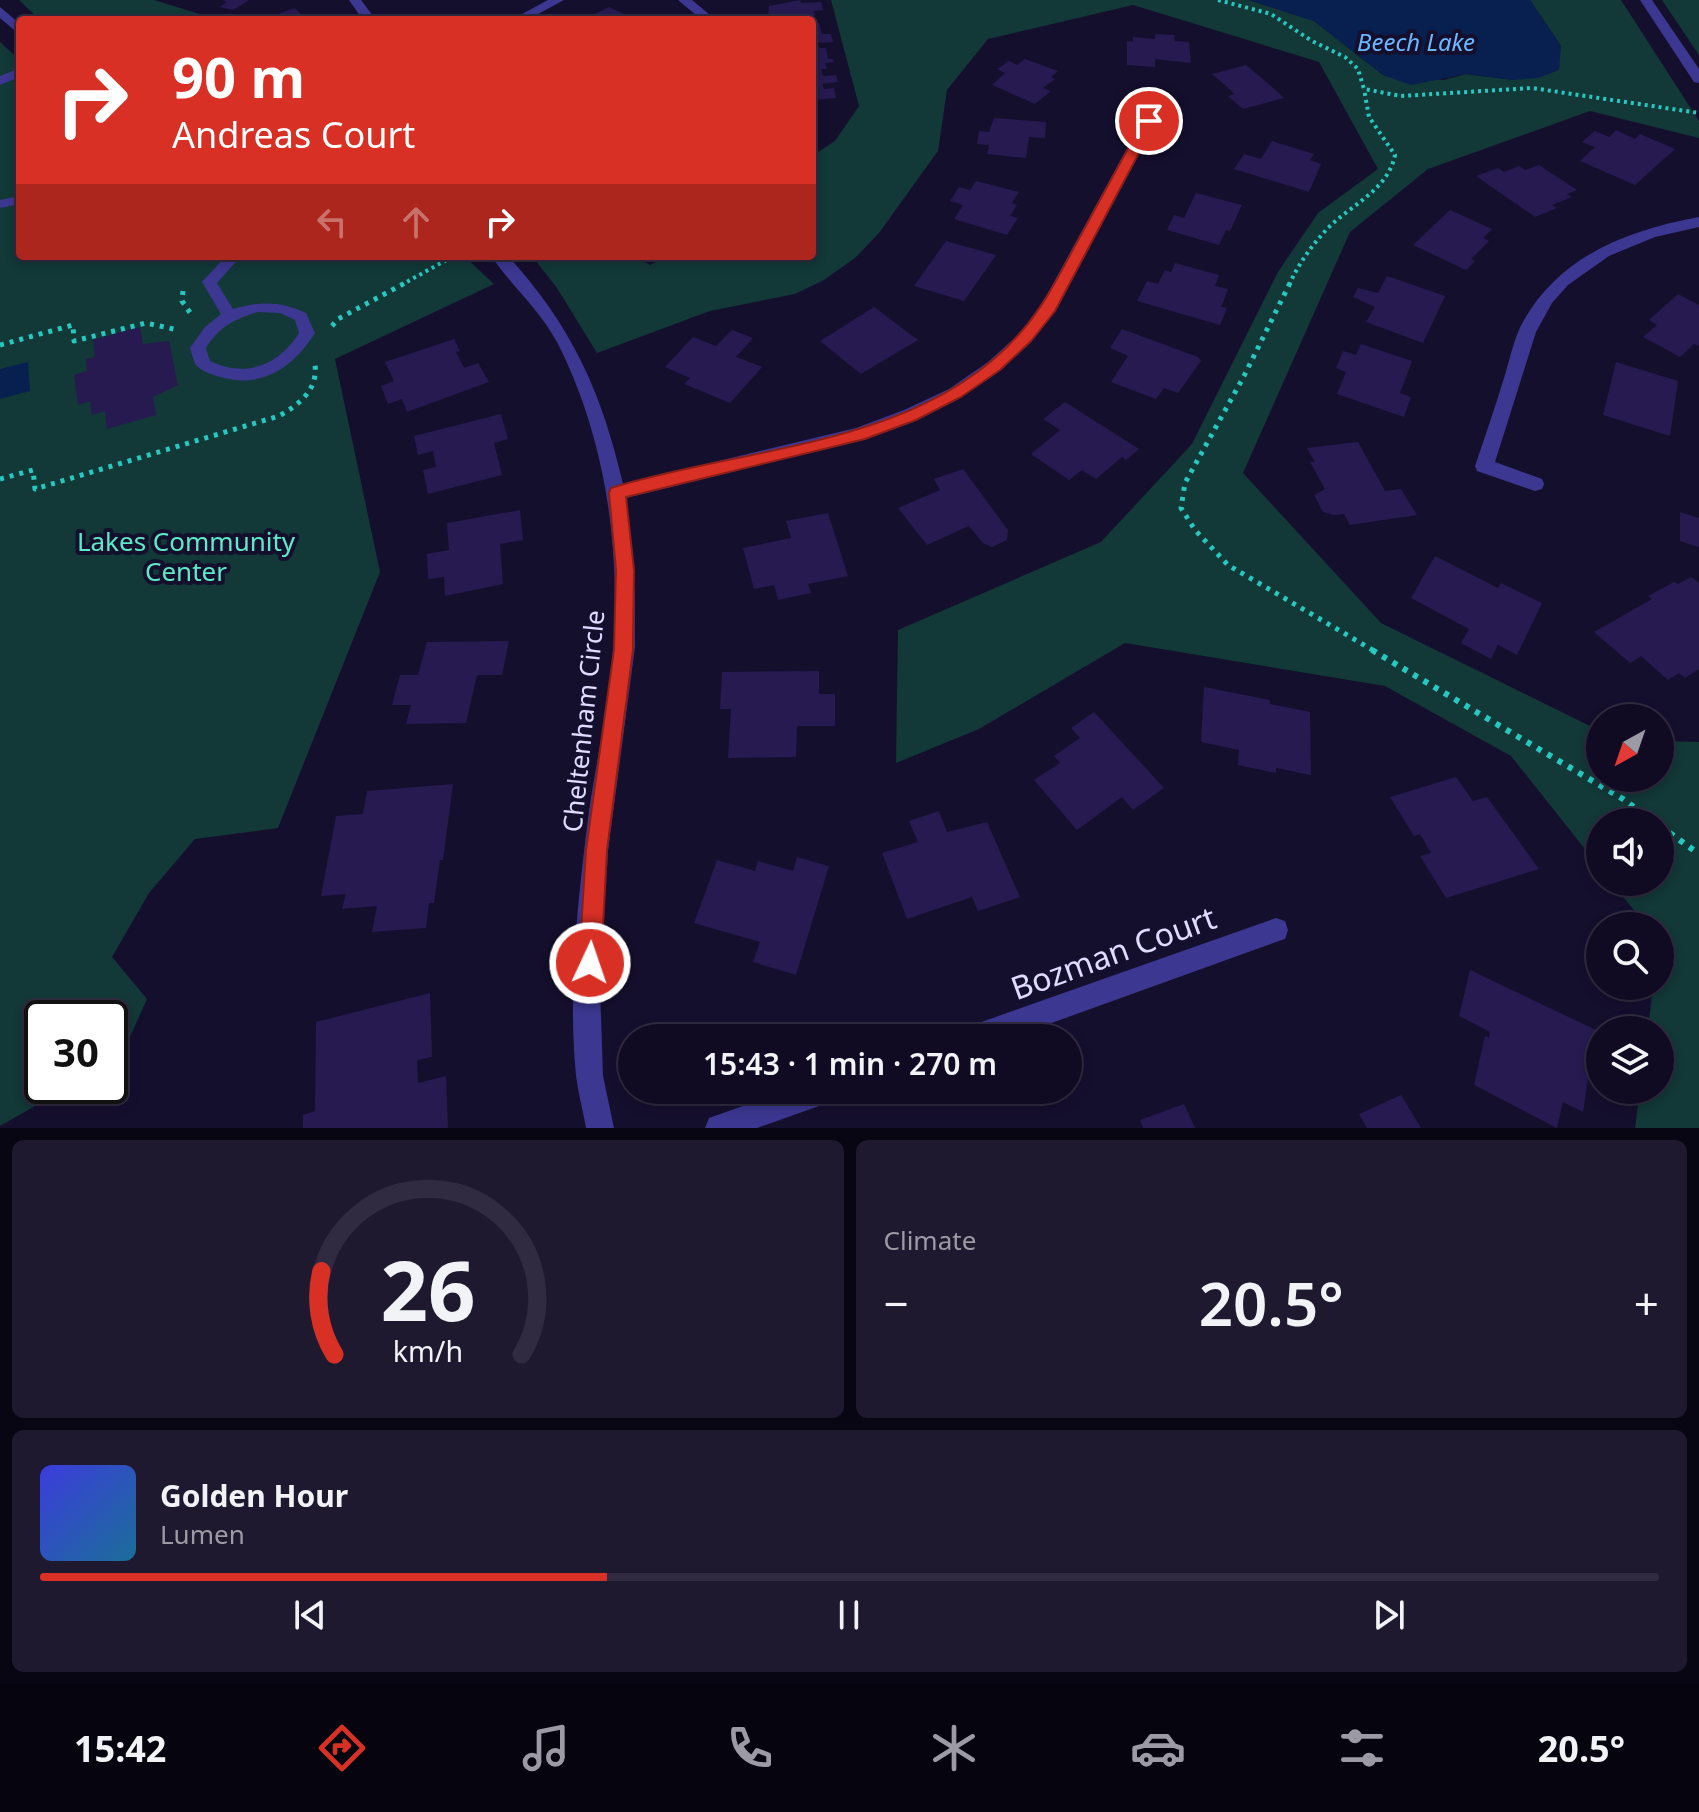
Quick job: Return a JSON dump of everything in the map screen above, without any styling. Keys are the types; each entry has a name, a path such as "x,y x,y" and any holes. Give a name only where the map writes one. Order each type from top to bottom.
{"street":[{"path":"355,0 366,16"},
{"path":"525,16 558,0"},
{"path":"684,0 705,16"},
{"path":"1646,0 1699,79"},
{"path":"0,11 16,27"},
{"path":"617,493 859,434 955,393 994,366 1025,338 1049,307 1149,121"},
{"path":"1535,484 1484,466 1531,323 1550,293 1577,268 1610,248 1649,233 1699,222"},
{"name":"Cheltenham Circle","path":"503,260 529,289 567,342 595,412 617,493 625,570 623,650 596,850 590,963 589,1070 600,1128"},
{"name":"Bozman Court","path":"1012,1024 1276,930"},
{"path":"719,1128 787,1104"}],"lane":[{"path":"230,260 209,282 218,301 230,315"},
{"path":"258,307 283,308 301,317 307,333 297,352 276,367 247,376 221,375 203,364 198,348 209,329 230,315 258,307"}],"path":[{"path":"1218,0 1271,14 1312,41 1345,57 1358,69 1364,89 1363,106 1370,122 1395,155 1392,169 1382,183 1329,227 1301,260 1244,376 1185,483 1181,508 1195,530 1228,565 1635,808"},
{"path":"1364,89 1401,96 1532,88 1699,113"},
{"path":"0,345 73,325 74,341 146,323 187,332"},
{"path":"0,479 33,470 35,489 279,416 308,395 315,382 317,368 313,360"},
{"path":"1674,836 1699,854"}],"green space":[{"path":"19,0 154,0 206,16 36,16"},
{"path":"831,0 1249,0 1314,21 1383,75 1444,80 1466,74 1514,80 1561,46 1530,0 1621,0 1699,121 1699,138 1590,111 1428,169 1350,232 1243,473 1381,623 1586,724 1586,792 1674,792 1674,741 1699,742 1699,1128 1635,1128 1638,1104 1674,1104 1674,1016 1650,1016 1651,1000 1674,1000 1674,912 1636,912 1622,896 1674,896 1674,808 1586,808 1586,850 1511,756 1385,686 1125,643 979,729 896,763 898,630 1101,542 1192,444 1278,272 1318,213 1378,169 1319,62 1133,5 988,39 947,90 938,151 879,233 855,258 824,280 795,294 710,311 597,353 557,288 535,260 641,260 650,265 660,260 816,260 816,153 835,141 859,106"},
{"path":"1662,0 1699,0 1699,55"},
{"name":"Lakes Community Center","path":"0,42 16,56 16,260 468,260 494,284 335,359 380,572 278,828 195,839 149,893 112,957 147,999 130,1037 128,1039 128,1000 24,1000 24,1104 38,1104 0,1126"}],"water":[{"name":"Beech Lake","path":"1249,0 1530,0 1561,46 1559,70 1538,78 1513,80 1466,74 1411,85 1383,75 1314,21"},
{"path":"28,362 30,391 0,399 0,369"}],"building":[{"path":"223,0 249,0 233,10 220,7 227,2"},
{"path":"800,0 801,3 821,2 823,10 814,11 815,16 768,16 769,6"},
{"path":"609,7 628,16 591,16"},
{"path":"295,8 302,16 274,16"},
{"path":"816,23 819,23 822,34 831,34 833,42 818,43 819,48 826,48 828,59 834,62 825,63 827,69 821,69 823,76 836,75 838,82 822,84 824,89 834,88 836,98 816,100"},
{"path":"1155,34 1174,35 1175,41 1189,42 1191,63 1155,59 1155,67 1127,65 1127,41 1133,42 1133,37 1155,39"},
{"path":"1025,59 1058,71 1051,77 1055,79 1043,88 1051,91 1035,104 992,85 1005,73 997,69 1009,61 1017,65"},
{"path":"1246,65 1284,98 1243,109 1228,96 1235,94 1212,74"},
{"path":"994,118 1046,122 1045,138 1029,137 1026,158 987,154 989,145 977,144 979,131 989,132"},
{"path":"1616,130 1635,139 1640,134 1675,149 1635,185 1580,161 1595,147 1582,142 1595,131 1609,137"},
{"path":"1272,141 1314,154 1310,160 1321,164 1309,192 1234,169 1244,154 1261,159"},
{"path":"1539,165 1577,190 1567,194 1572,197 1552,205 1557,208 1535,217 1476,176 1498,168 1504,172 1519,166 1525,170"},
{"path":"976,181 1019,192 1012,203 1017,205 1010,216 1018,218 1007,235 954,219 963,205 950,201 959,187 970,190"},
{"path":"1196,193 1242,205 1230,231 1226,230 1219,245 1167,230 1174,215 1184,218"},
{"path":"1450,210 1492,229 1483,238 1489,241 1471,259 1475,261 1466,270 1413,245"},
{"path":"946,241 996,255 964,301 914,286"},
{"path":"1175,263 1219,275 1215,286 1228,289 1221,307 1227,308 1220,325 1137,301 1147,281 1158,284 1165,270 1171,272"},
{"path":"1387,276 1445,296 1423,343 1366,322 1375,307 1353,297 1358,288 1378,293"},
{"path":"1678,294 1699,305 1699,346 1694,344 1680,357 1643,337 1657,325 1649,320"},
{"path":"874,307 918,340 861,374 820,341"},
{"path":"140,327 143,344 169,341 178,385 153,397 156,415 107,429 105,411 92,415 90,401 78,405 74,375 87,371 86,359 95,357 93,340"},
{"path":"1122,329 1198,357 1201,361 1178,393 1164,388 1156,399 1111,382 1128,356 1110,348"},
{"path":"732,330 753,338 736,357 762,367 730,403 684,384 690,378 665,367 693,337 716,346"},
{"path":"454,339 464,368 478,363 489,382 407,412 402,399 388,404 381,386 394,381 385,362"},
{"path":"1361,344 1412,361 1400,393 1411,397 1404,417 1337,394 1346,372 1336,368 1343,351 1356,355"},
{"path":"1616,362 1678,381 1670,436 1603,415"},
{"path":"1065,402 1139,449 1126,460 1122,457 1096,479 1082,470 1069,480 1031,454 1060,430 1043,419"},
{"path":"501,414 508,439 494,443 502,475 428,494 423,470 436,467 433,451 418,455 414,436"},
{"path":"1358,442 1385,491 1401,489 1417,515 1350,525 1344,514 1323,512 1314,495 1325,489 1310,462 1315,462 1307,448"},
{"path":"963,469 1008,530 1007,540 992,547 983,543 969,526 927,545 898,508 940,490 934,479"},
{"path":"520,510 523,540 500,544 503,584 445,596 444,577 428,579 427,554 449,550 447,523"},
{"path":"1680,512 1699,518 1699,547 1680,541"},
{"path":"828,513 848,576 808,584 811,593 778,600 774,585 754,589 743,548 791,538 786,521"},
{"path":"1435,556 1498,588 1501,583 1542,603 1517,655 1498,645 1491,659 1461,643 1469,629 1411,598"},
{"path":"1691,577 1699,583 1699,669 1685,678 1679,673 1668,680 1641,656 1630,663 1594,632 1652,599 1648,596"},
{"path":"509,641 502,675 477,675 466,723 406,724 411,705 392,705 400,675 418,675 427,642"},
{"path":"819,671 819,694 835,694 835,726 797,726 796,757 728,758 731,709 720,709 722,672"},
{"path":"1204,687 1270,700 1270,704 1310,712 1311,775 1276,768 1276,773 1238,765 1239,750 1201,742"},
{"path":"1094,712 1164,788 1133,810 1122,797 1077,830 1034,780 1060,763 1054,756 1080,738 1071,728"},
{"path":"1456,777 1473,801 1487,797 1539,869 1446,898 1420,856 1431,853 1420,834 1414,836 1390,797"},
{"path":"453,784 443,860 440,860 434,903 429,903 426,928 372,932 377,906 342,909 346,894 321,896 336,816 363,814 367,791"},
{"path":"939,811 947,832 987,822 1020,897 978,911 972,897 907,919 882,853 918,842 909,821"},
{"path":"797,857 829,866 796,975 753,962 760,942 694,923 717,860 755,871 758,861 793,871"},
{"path":"1470,970 1586,1025 1583,1112 1563,1102 1557,1128 1474,1085 1485,1036 1489,1038 1490,1032 1459,1016"},
{"path":"430,993 432,1057 417,1060 418,1083 446,1076 448,1128 303,1128 303,1115 315,1111 316,1022"},
{"path":"1401,1095 1421,1128 1367,1128 1359,1114"},
{"path":"1184,1104 1195,1128 1143,1128 1140,1120"}],"route":[{"path":"590,963 596,850 623,650 625,570 617,493 859,434 910,415 955,393 994,366 1025,338 1049,307 1149,121"}]}
